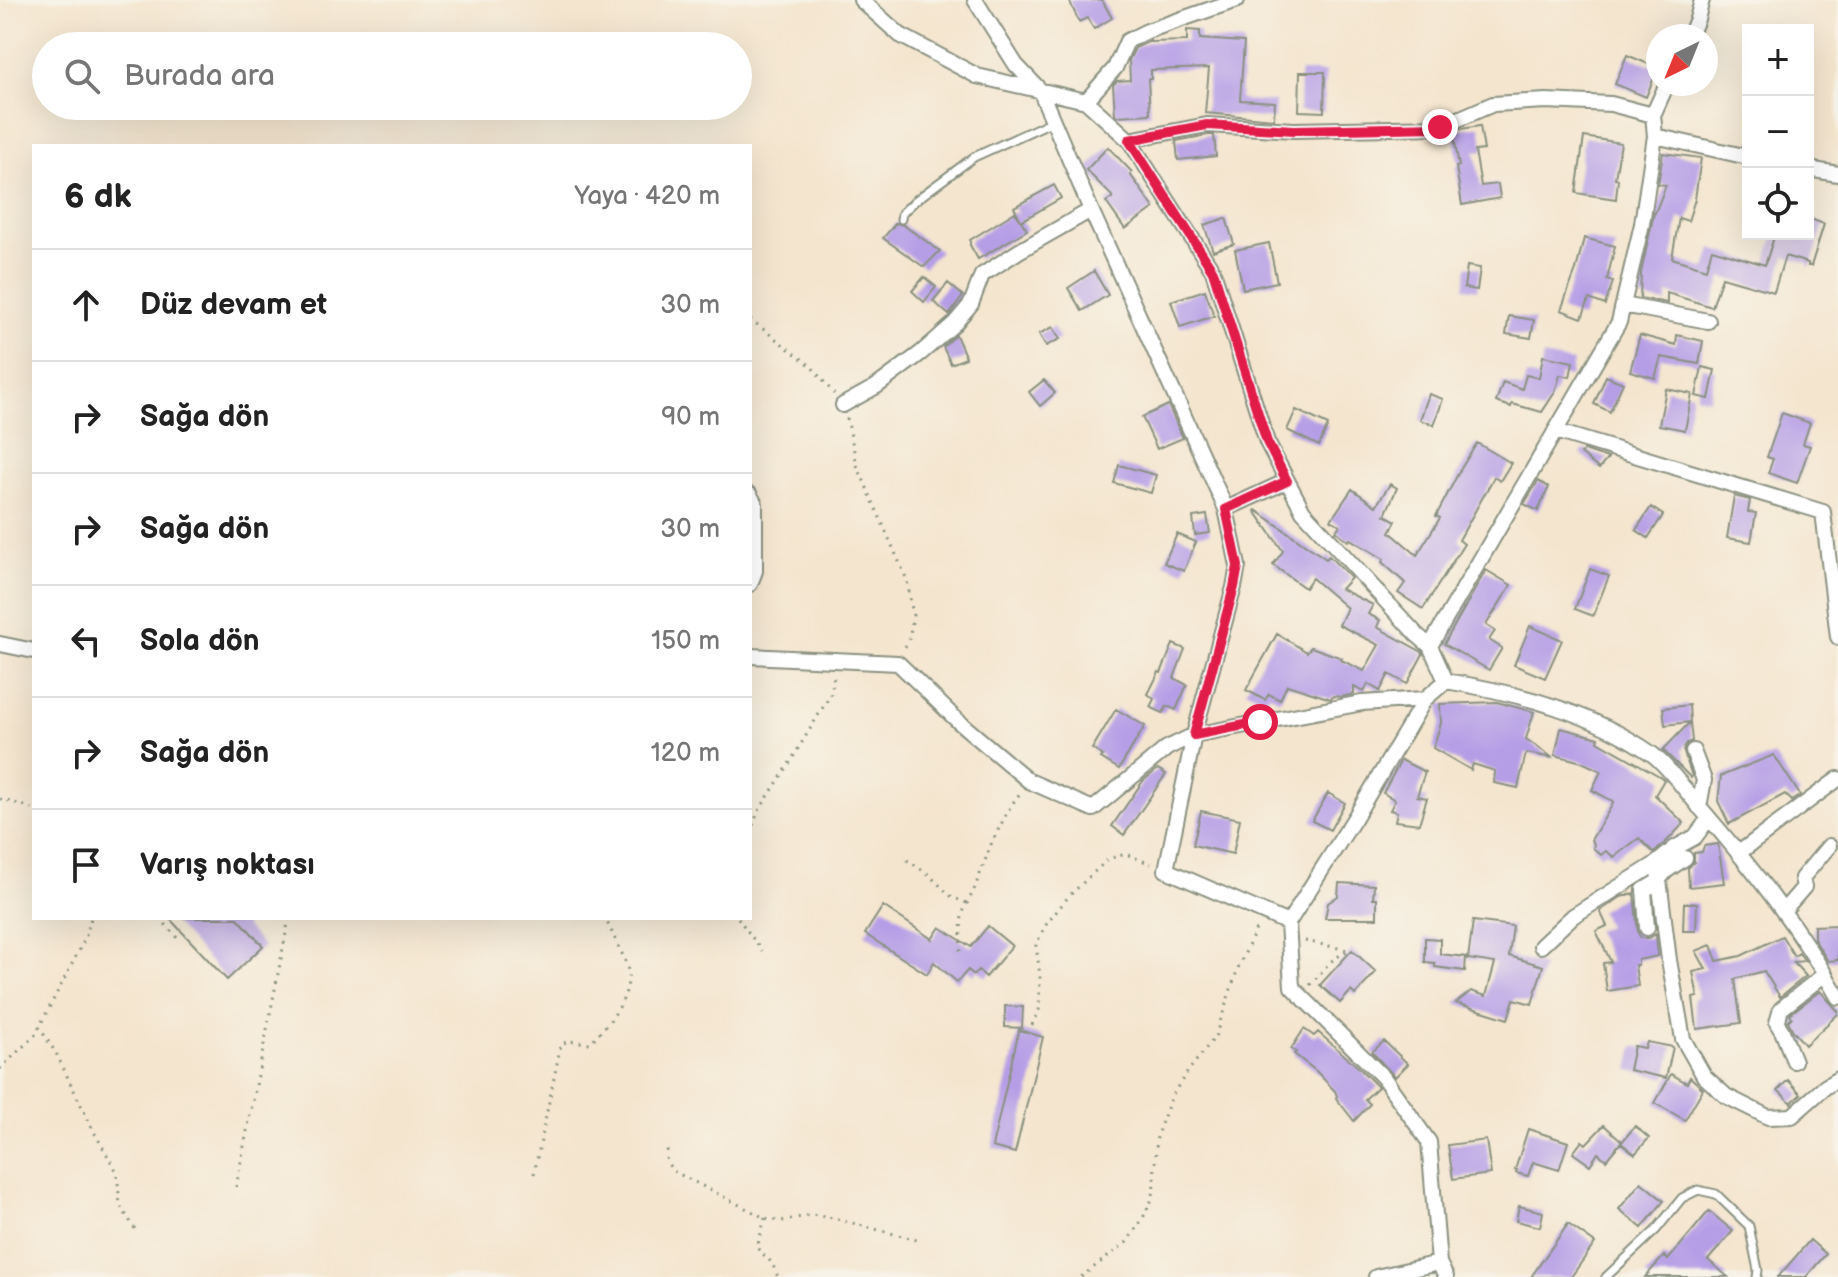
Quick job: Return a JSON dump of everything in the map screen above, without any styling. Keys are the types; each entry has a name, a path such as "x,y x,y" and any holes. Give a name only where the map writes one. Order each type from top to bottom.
{"street":[{"path":"861,0 900,35 977,76 1086,101 1129,140 1213,271 1267,442 1303,511 1430,646 1446,681"},
{"path":"975,0 1016,65 1040,90 1226,509 1238,566 1194,735 1166,870 1265,914 1288,930"},
{"path":"1086,101 1115,68 1127,41 1237,0"},
{"path":"1695,24 1702,0"},
{"path":"1430,646 1619,322 1642,224 1655,136 1653,115 1662,96"},
{"path":"1129,140 1207,125 1294,130 1440,127 1493,104 1546,101 1611,104 1653,115"},
{"path":"1655,136 1742,156"},
{"path":"1814,170 1838,174"},
{"path":"843,405 877,386 955,323 971,304 982,275 1091,210"},
{"path":"1623,305 1708,321"},
{"path":"1555,431 1823,512 1835,588 1838,637"},
{"path":"1226,509 1287,481"},
{"path":"752,499 755,504 755,571 752,579"},
{"path":"0,644 32,651"},
{"path":"752,656 898,663 959,722 1029,781 1093,809 1167,748 1194,735 1362,703 1425,699"},
{"path":"1376,1277 1443,1270 1429,1142 1383,1077 1292,987 1288,930 1425,699 1446,681"},
{"path":"1446,681 1523,697 1603,725 1655,756 1740,852 1784,910 1838,997"},
{"path":"1541,946 1573,916 1695,837 1704,812 1704,780 1693,751"},
{"path":"1740,852 1838,779"},
{"path":"1784,910 1804,887 1802,878 1829,846"},
{"path":"1647,928 1644,890 1685,858"},
{"path":"1657,863 1683,1039 1704,1076 1726,1096 1768,1117 1792,1116 1838,1079"},
{"path":"1794,1061 1777,1023 1781,1009 1825,974"}],"lane":[{"path":"901,219 902,213 916,200 974,157 1053,121"},
{"path":"1606,1277 1656,1230 1682,1198 1698,1190 1716,1194 1749,1226 1757,1277"}],"path":[{"path":"752,321 811,366 843,405 857,465 907,580 913,616 909,639 898,663"},
{"path":"752,828 758,812 831,694 836,660"},
{"path":"960,951 962,914 992,842 1010,807 1029,781"},
{"path":"0,799 32,809"},
{"path":"1032,1025 1039,1010 1040,976 1036,945 1045,926 1068,897 1108,859 1126,854 1166,870"},
{"path":"907,860 928,874 952,897 967,903"},
{"path":"1081,1277 1127,1242 1142,1220 1153,1197 1157,1135 1172,1095 1215,1037 1238,968 1265,914"},
{"path":"0,1069 35,1035 85,939 90,920"},
{"path":"162,920 179,940"},
{"path":"236,1187 289,920"},
{"path":"534,1174 561,1044 569,1041 590,1043 615,1017 625,992 628,970 606,920"},
{"path":"739,920 762,951"},
{"path":"1288,930 1348,950 1314,978 1303,998"},
{"path":"39,1027 56,1053 117,1172 120,1205 135,1229"},
{"path":"667,1150 666,1162 675,1172 765,1218 782,1221 811,1215 833,1218 921,1241"},
{"path":"765,1218 757,1248 772,1263 778,1277"}],"building":[{"path":"1069,0 1102,0 1112,18 1094,29 1087,18 1079,22"},
{"path":"1187,30 1200,31 1200,39 1244,42 1240,100 1275,102 1274,119 1205,113 1209,68 1151,70 1151,79 1148,79 1150,114 1115,114 1113,85 1117,81 1130,80 1129,60 1135,48 1150,41 1187,41"},
{"path":"1627,55 1646,63 1646,97 1615,84"},
{"path":"1300,72 1325,72 1324,112 1299,111"},
{"path":"1480,126 1484,150 1475,151 1481,186 1498,184 1500,198 1462,205 1453,132"},
{"path":"1214,135 1216,156 1178,160 1176,141"},
{"path":"1584,137 1621,143 1615,178 1618,179 1616,199 1576,193"},
{"path":"1108,147 1132,172 1130,174 1154,208 1125,229 1106,202 1113,197 1086,170"},
{"path":"1663,153 1701,158 1695,199 1688,221 1679,218 1672,258 1706,269 1712,249 1765,265 1773,240 1814,240 1814,220 1824,224 1811,266 1785,256 1774,292 1722,277 1712,307 1667,293 1667,303 1640,298 1641,273 1654,213 1666,185 1658,184"},
{"path":"1054,185 1061,198 1021,221 1014,207"},
{"path":"1015,212 1027,230 978,259 970,240"},
{"path":"1226,218 1234,244 1213,251 1204,225"},
{"path":"896,223 940,251 924,267 883,238"},
{"path":"1584,238 1615,246 1607,280 1613,282 1605,305 1589,299 1582,318 1561,310"},
{"path":"1269,243 1277,282 1243,289 1235,250"},
{"path":"1467,266 1480,268 1477,290 1464,288"},
{"path":"1094,271 1108,295 1082,311 1068,288"},
{"path":"924,277 936,287 924,302 912,291"},
{"path":"948,283 963,296 949,315 933,301"},
{"path":"1205,290 1214,316 1180,327 1171,301"},
{"path":"1509,316 1534,320 1531,338 1506,334"},
{"path":"1053,327 1060,339 1046,346 1039,334"},
{"path":"956,335 966,358 951,364 943,347"},
{"path":"1640,335 1676,345 1677,335 1703,341 1699,364 1661,357 1655,378 1630,371"},
{"path":"1543,356 1573,362 1570,377 1560,375 1555,392 1542,412 1496,402 1503,382 1522,389 1526,375 1539,378"},
{"path":"1702,367 1715,370 1709,399 1696,396"},
{"path":"1606,376 1623,383 1610,412 1594,404"},
{"path":"1044,380 1055,393 1040,406 1029,392"},
{"path":"1666,389 1692,394 1685,430 1659,425"},
{"path":"1429,394 1443,399 1434,425 1420,420"},
{"path":"1168,405 1183,438 1157,449 1142,417"},
{"path":"1296,410 1328,425 1319,446 1287,430"},
{"path":"1782,413 1810,423 1803,444 1810,446 1797,483 1768,473 1773,459 1767,457"},
{"path":"1477,443 1511,463 1500,481 1494,477 1459,540 1464,544 1423,609 1398,593 1405,583 1382,562 1384,559 1350,539 1348,541 1336,531 1340,525 1331,520 1352,489 1376,506 1390,484 1397,488 1385,515 1396,521 1390,532 1417,555 1440,518 1436,516"},
{"path":"1584,450 1608,458 1599,469 1581,454"},
{"path":"1119,465 1156,475 1151,493 1114,483"},
{"path":"1538,481 1549,487 1538,511 1524,504"},
{"path":"1734,496 1750,500 1748,512 1756,513 1751,542 1727,538"},
{"path":"1651,507 1663,515 1648,538 1636,530"},
{"path":"1256,510 1326,559 1329,556 1351,578 1341,589 1373,605 1368,614 1380,620 1377,627 1422,652 1407,684 1389,674 1380,691 1368,684 1364,692 1354,687 1354,694 1333,696 1331,699 1287,685 1280,700 1269,694 1265,700 1246,690 1277,634 1307,652 1311,647 1342,658 1364,671 1379,645 1339,625 1347,608 1312,578 1305,588 1273,565 1283,551"},
{"path":"1207,515 1210,533 1195,535 1193,517"},
{"path":"1177,534 1196,542 1184,571 1164,563"},
{"path":"1590,569 1609,576 1593,616 1575,609"},
{"path":"1486,570 1511,585 1486,625 1495,631 1489,640 1502,648 1489,670 1444,644"},
{"path":"1530,626 1562,640 1545,678 1514,665"},
{"path":"1173,644 1185,649 1174,678 1187,685 1176,710 1167,706 1163,713 1150,707 1154,699 1148,694"},
{"path":"1497,702 1534,712 1526,739 1553,758 1526,753 1518,788 1494,783 1495,771 1473,764 1471,770 1433,748 1441,723 1440,704"},
{"path":"1689,705 1690,722 1665,725 1663,708"},
{"path":"1116,709 1145,726 1119,769 1092,749"},
{"path":"1690,722 1692,741 1683,750 1691,778 1663,750"},
{"path":"1561,728 1599,738 1598,741 1664,780 1655,795 1684,823 1654,853 1639,838 1614,857 1606,851 1601,855 1593,848 1591,840 1614,802 1592,790 1601,771 1555,755"},
{"path":"1774,755 1800,795 1792,801 1785,794 1729,824 1718,801 1721,776"},
{"path":"1401,760 1425,772 1417,796 1427,798 1419,824 1395,821 1397,812 1390,810 1395,800 1383,793"},
{"path":"1158,769 1166,774 1124,835 1112,826 1143,781"},
{"path":"1328,793 1345,803 1330,830 1312,821"},
{"path":"1201,811 1240,819 1233,854 1193,845"},
{"path":"1718,844 1724,883 1689,887 1688,868 1694,862 1694,853 1702,852 1704,846"},
{"path":"1339,883 1374,885 1377,918 1325,918 1328,903 1338,896"},
{"path":"1634,893 1638,933 1641,938 1656,934 1658,956 1638,960 1638,965 1635,965 1638,986 1607,991 1603,963 1611,962 1596,931 1607,926 1600,911 1621,897"},
{"path":"1684,903 1697,903 1696,931 1683,931"},
{"path":"883,906 932,939 940,927 971,947 988,926 1012,946 986,977 978,970 974,975 968,970 957,982 934,962 927,974 865,934"},
{"path":"171,920 240,920 263,946 227,980"},
{"path":"1473,921 1513,926 1509,956 1543,966 1532,1004 1514,999 1508,1019 1456,1003 1471,991 1486,996 1495,963 1468,959"},
{"path":"1838,925 1838,960 1828,961 1814,939 1814,926"},
{"path":"1782,936 1794,956 1799,953 1805,961 1793,962 1806,976 1780,997 1764,971 1735,979 1741,1023 1697,1029 1693,998 1698,997 1693,972 1706,969 1696,951 1711,945 1717,961 1741,956"},
{"path":"1425,938 1440,939 1440,954 1466,957 1465,971 1435,967 1435,963 1425,962"},
{"path":"1352,950 1376,972 1355,995 1351,991 1340,1003 1320,985"},
{"path":"1820,991 1838,1014 1805,1045 1788,1021 1792,1017 1790,1014"},
{"path":"1005,1006 1023,1007 1022,1028 1005,1027"},
{"path":"1304,1029 1314,1036 1318,1032 1378,1087 1365,1099 1370,1104 1354,1121 1336,1098 1335,1091 1291,1049"},
{"path":"1019,1030 1043,1037 1015,1153 992,1147"},
{"path":"1384,1041 1408,1064 1395,1077 1372,1052"},
{"path":"1647,1042 1673,1047 1666,1078 1629,1070 1634,1046 1645,1048"},
{"path":"1671,1074 1687,1083 1690,1077 1703,1089 1685,1120 1655,1103"},
{"path":"1788,1080 1801,1094 1791,1103 1778,1090"},
{"path":"1604,1125 1622,1141 1606,1160 1598,1153 1590,1165 1573,1153 1582,1141 1586,1144"},
{"path":"1635,1126 1649,1138 1635,1154 1621,1143"},
{"path":"1528,1129 1568,1142 1559,1170 1533,1162 1528,1176 1516,1173"},
{"path":"1486,1140 1491,1174 1453,1179 1448,1145"},
{"path":"1641,1182 1664,1201 1642,1228 1619,1209"},
{"path":"1519,1206 1543,1212 1540,1227 1516,1221"},
{"path":"1709,1211 1733,1231 1708,1260 1728,1277 1645,1277 1664,1256 1668,1260"},
{"path":"1568,1224 1595,1243 1571,1277 1531,1277"},
{"path":"1810,1240 1826,1254 1806,1277 1778,1277"}],"route":[{"path":"1260,722 1194,735 1238,566 1226,509 1287,481 1267,442 1213,271 1129,140 1207,125 1294,130 1440,127"}]}
